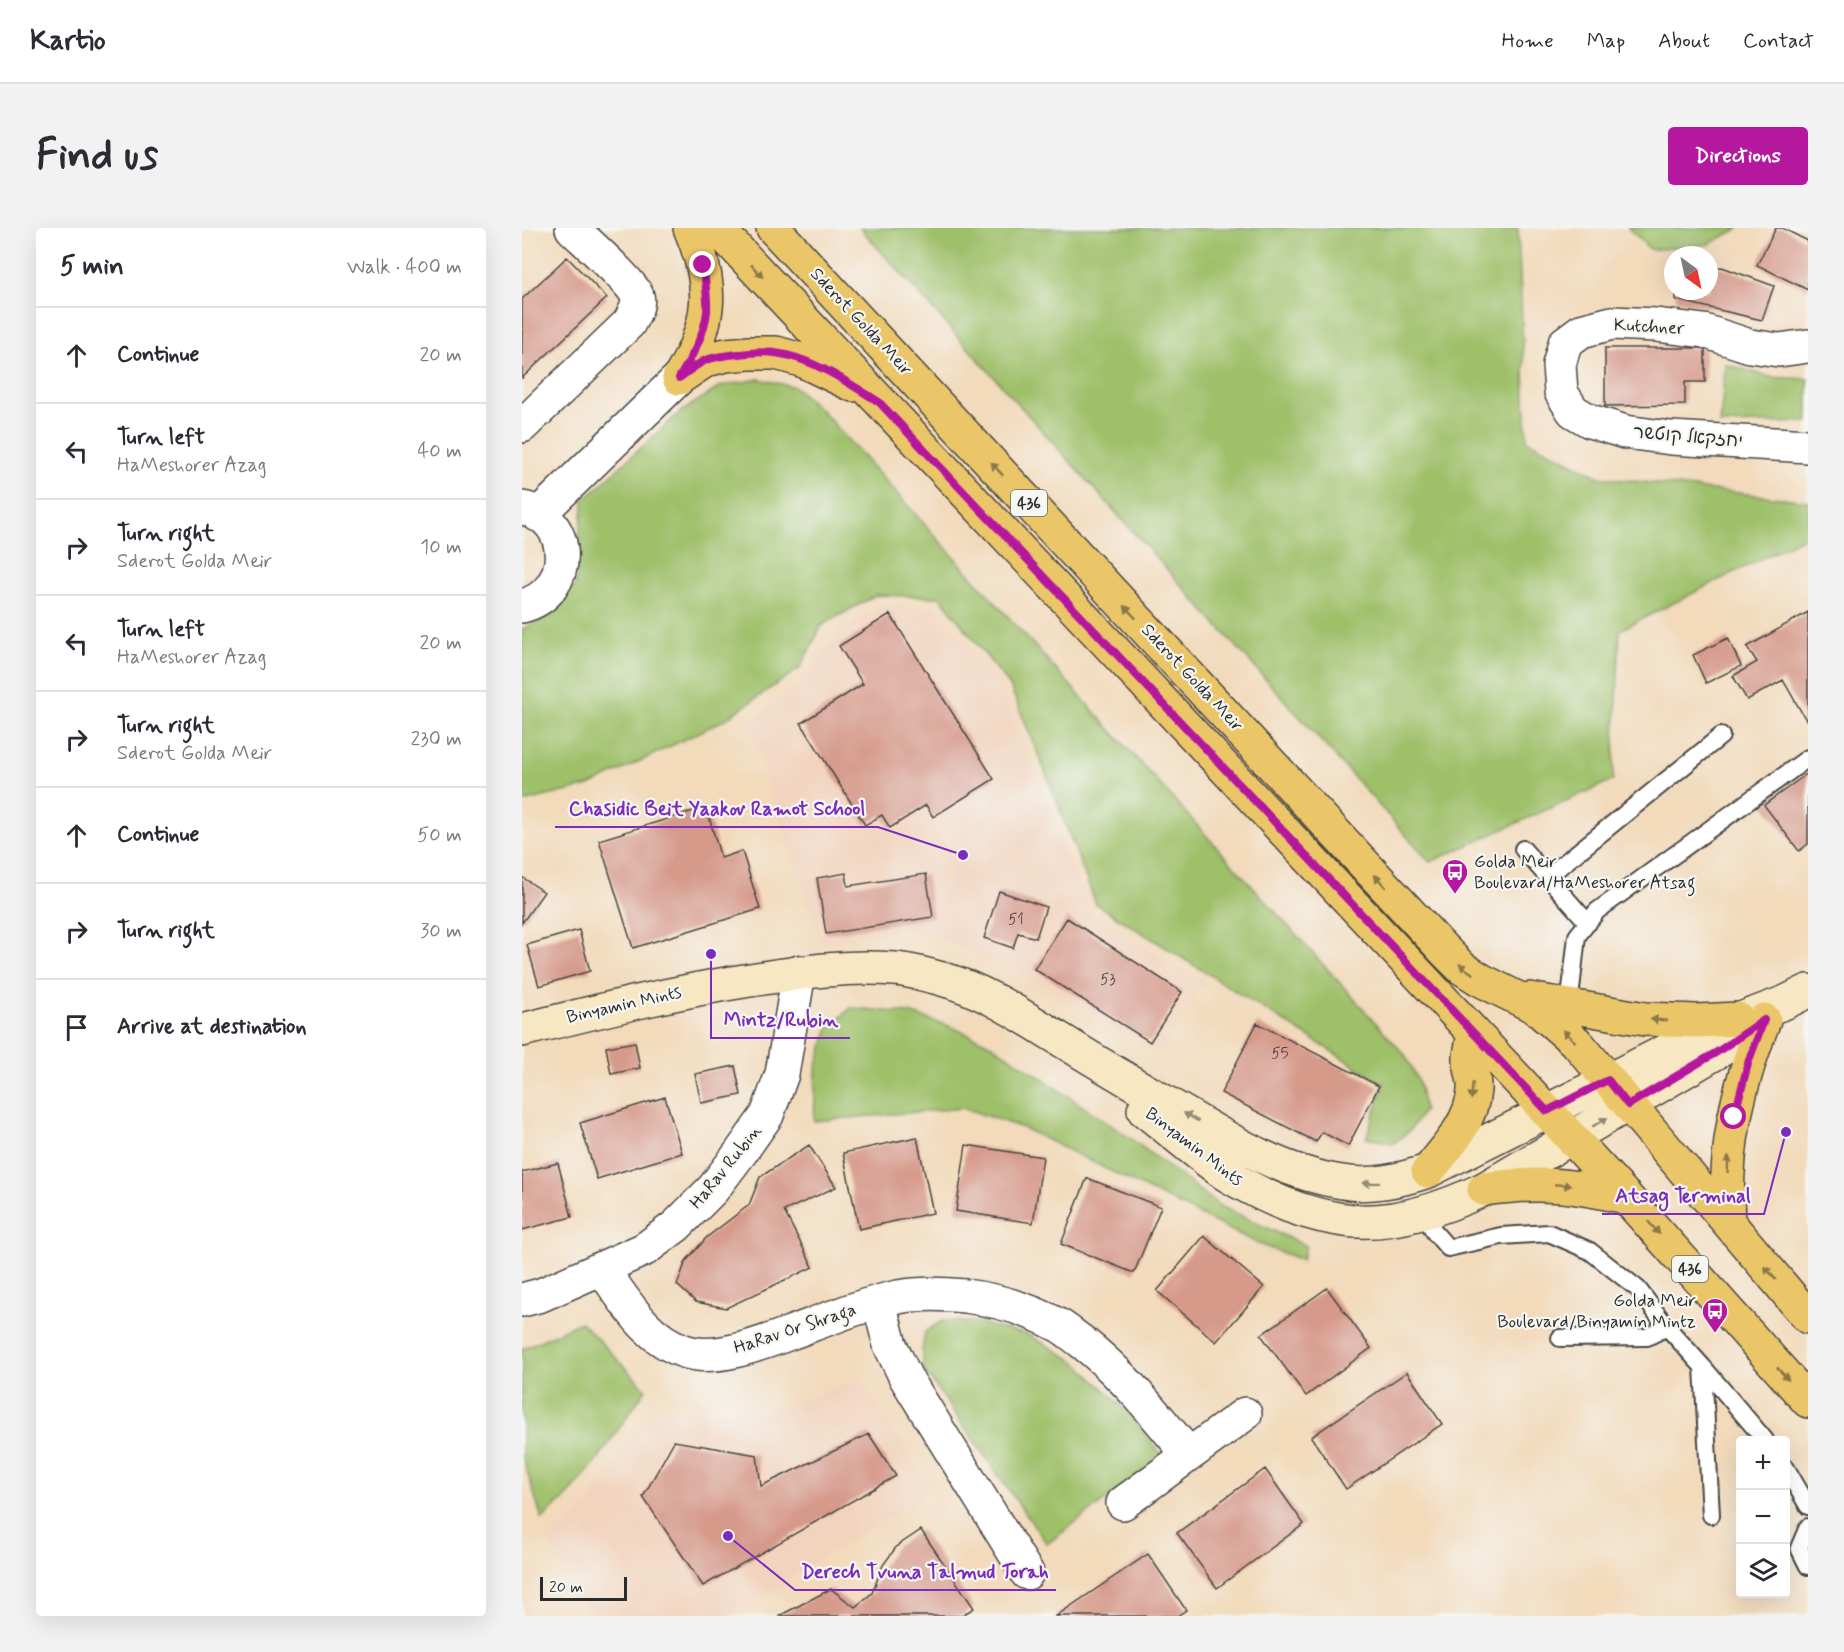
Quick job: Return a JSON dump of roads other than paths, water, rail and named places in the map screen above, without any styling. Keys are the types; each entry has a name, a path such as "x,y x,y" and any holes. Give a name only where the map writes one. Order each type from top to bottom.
{"main road":[{"path":"679,378 693,355 707,313 703,265 690,228"},
{"name":"436","path":"717,228 1547,1111 1808,1401"},
{"name":"Sderot Golda Meir","path":"773,228 1445,951 1462,968 1535,1007 1557,1025 1578,1044 1628,1105"},
{"path":"679,378 706,360 738,354 776,353 825,370 879,402"},
{"path":"1517,997 1645,1019 1696,1022 1774,1008"},
{"path":"1728,1222 1728,1155 1734,1117 1749,1060 1774,1008"},
{"path":"1428,1171 1456,1136 1471,1104 1474,1090 1470,1059 1474,1034"},
{"name":"436","path":"1628,1105 1808,1317"},
{"path":"1484,1189 1531,1184 1559,1184 1626,1197"}],"street":[{"path":"522,426 629,323 636,309 637,297 630,285 572,228"},
{"name":"Kutchner","path":"1573,411 1561,393 1559,365 1565,343 1581,331 1612,323 1656,325 1704,331 1750,346 1779,350 1808,346"},
{"path":"522,606 534,603 549,592 558,577 562,559 559,542 551,526 530,512 679,378"},
{"name":"יחזקאל קוטשר","path":"1573,411 1590,421 1626,432 1671,438 1808,446"},
{"name":"Binyamin Mints","path":"522,1029 676,993 799,972 859,968 896,969 945,980 999,1003 1242,1147 1291,1170 1343,1182 1378,1184 1428,1171 1698,1035 1774,1008"},
{"name":"HaRav Rubin","path":"522,1300 541,1295 645,1249 676,1226 712,1189 767,1115 782,1074 799,972"},
{"name":"Binyamin Mints","path":"1037,1025 1225,1174 1285,1204 1338,1219 1368,1221 1400,1218 1444,1207 1484,1189 1717,1052 1774,1008"},
{"name":"HaRav Or Shraga","path":"602,1269 645,1326 663,1341 686,1352 710,1354 742,1350 859,1308 898,1297 937,1293 988,1299 1027,1310 1061,1327 1097,1353 1140,1396 1188,1454"},
{"name":"HaRav Or Shraga","path":"879,1303 890,1345 906,1378 1027,1573"},
{"path":"1123,1503 1245,1414"}],"lane":[{"path":"1547,878 1721,736"},
{"path":"1569,1007 1577,936 1597,910 1808,758"},
{"path":"1523,849 1588,923"},
{"path":"1424,1212 1448,1248 1501,1236 1549,1233 1590,1251 1638,1289 1667,1327 1762,1436"},
{"path":"1560,1338 1647,1337 1667,1327"},
{"path":"1702,1367 1711,1515"},
{"path":"1790,1476 1808,1506"},
{"path":"1808,1527 1799,1548 1808,1566"}],"place":[{"name":"Chasidic Beit Yaakov Ramot School","path":"963,855"},
{"name":"Golda Meir Boulevard/HaMeshorer Atsag","path":"1455,895"},
{"name":"Mintz/Rubin","path":"711,954"},
{"name":"Atsag Terminal","path":"1786,1132"},
{"name":"Golda Meir Boulevard/Binyamin Mintz","path":"1715,1334"},
{"name":"Derech Tvuna Talmud Torah","path":"728,1536"}]}
